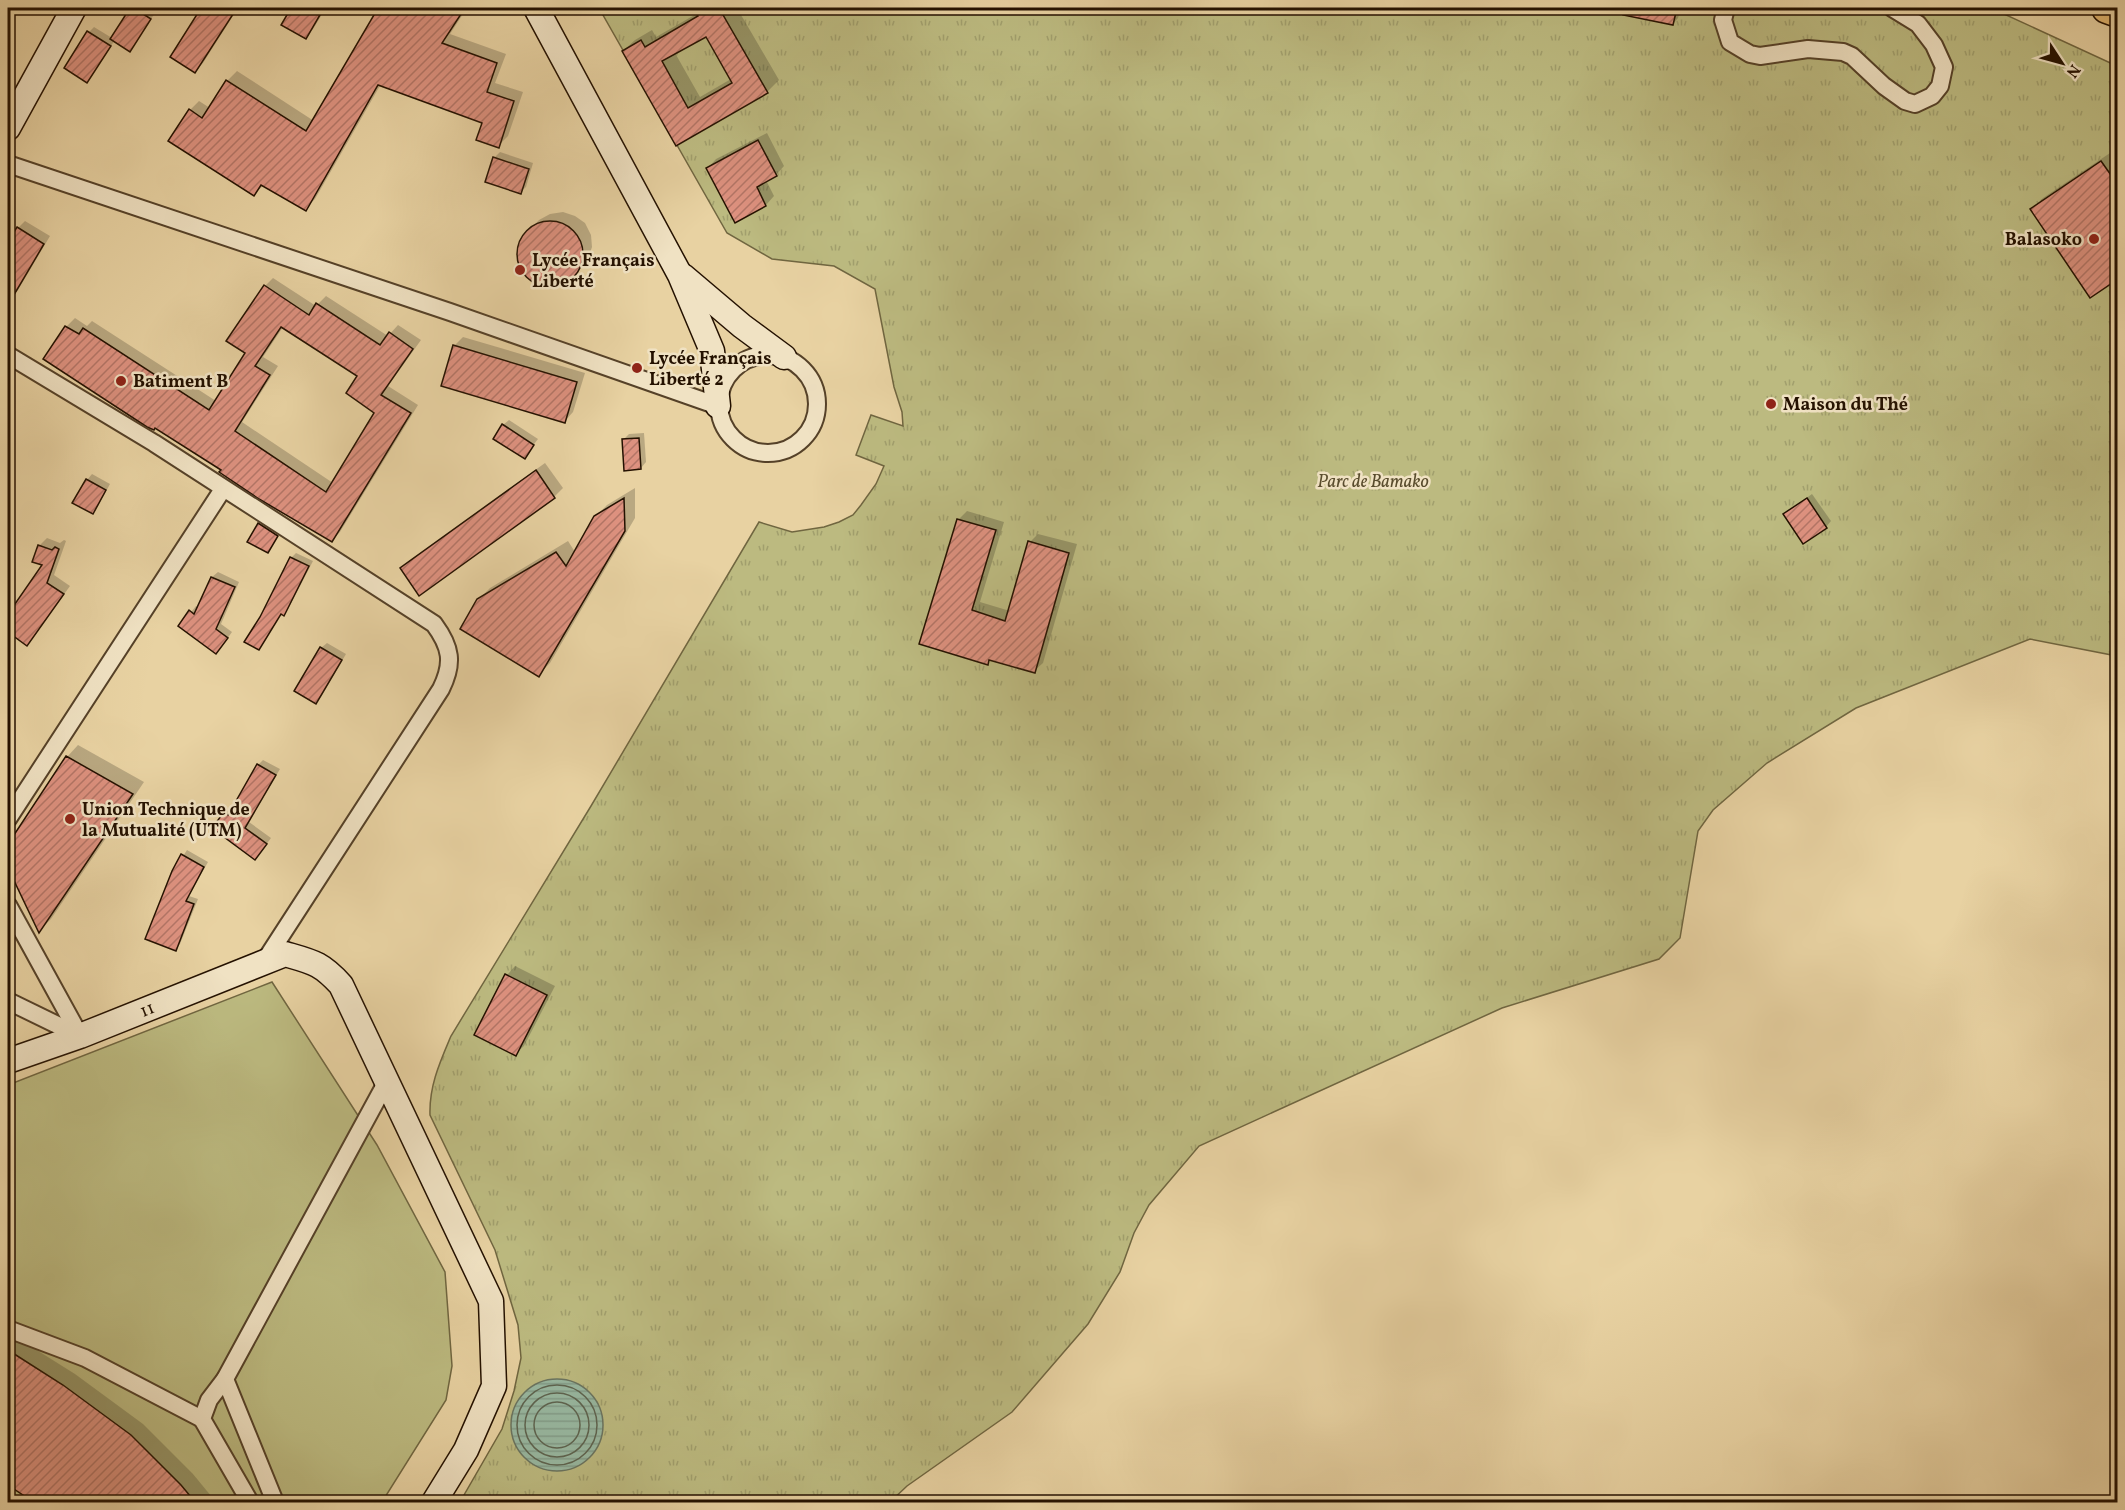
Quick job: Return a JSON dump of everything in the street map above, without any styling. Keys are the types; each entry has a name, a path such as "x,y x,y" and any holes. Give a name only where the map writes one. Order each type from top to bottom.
{"highway":[{"path":"2107,8 2118,12"}],"street":[{"path":"8,128 14,105 74,8"},
{"path":"536,8 680,275 712,351 718,406 724,427 732,439 744,448 758,453 787,450 799,442 815,417 817,402 814,388 807,375 797,364 742,326 680,275"},
{"path":"1726,8 1723,20 1730,42 1750,54 1760,56 1808,49 1843,52 1859,61 1884,86 1905,101 1915,104 1932,96 1940,86 1944,67 1934,45 1918,24 1892,8"},
{"path":"8,164 450,312 718,406"},
{"path":"8,355 154,443 434,624 446,639 449,673 441,689 274,958 310,961 327,969 341,985 491,1301 494,1386 466,1450 434,1503"},
{"path":"718,406 722,387 732,371 747,359 765,355 784,357"},
{"path":"8,819 223,489"},
{"path":"8,905 80,1036"},
{"name":"11","path":"8,1061 80,1036 274,958"},
{"path":"8,1001 80,1036"},
{"path":"202,1419 209,1400 225,1379 387,1081"},
{"path":"8,1329 85,1358 202,1419 250,1503"},
{"path":"225,1379 275,1503"}],"green space":[{"name":"Parc de Bamako","path":"599,8 1991,8 2117,66 2117,656 2030,639 1856,708 1767,763 1713,810 1698,831 1680,938 1659,959 1502,1008 1199,1146 1149,1205 1134,1233 1120,1272 1088,1324 1012,1412 907,1486 890,1502 460,1502 502,1429 521,1358 518,1325 495,1250 430,1115 433,1084 443,1055 451,1036 591,806 759,522 792,532 824,527 853,515 876,484 884,466 856,455 871,415 903,426 902,412 894,387 875,289 834,266 772,259 727,233"},
{"path":"272,982 377,1145 445,1272 452,1366 446,1400 382,1502 8,1502 8,1085"}],"water":[{"path":"557,1379 575,1383 590,1392 599,1407 603,1425 599,1443 590,1458 575,1467 557,1471 539,1467 524,1458 515,1443 511,1425 515,1407 524,1392 539,1383"}],"building":[{"path":"130,8 134,8 151,19 130,52 110,39"},
{"path":"201,8 237,8 195,73 170,57"},
{"path":"291,8 324,8 306,39 281,25"},
{"path":"378,8 465,8 442,43 497,63 487,92 514,101 499,148 476,140 482,123 378,85 306,211 261,185 254,196 168,141 189,109 202,118 226,80 306,131"},
{"path":"693,8 719,8 768,93 676,146 622,51 641,40 645,47 698,16","holes":["706,37 732,83 688,108 662,61"]},
{"path":"1624,8 1677,8 1673,25 1623,15"},
{"path":"87,31 111,46 87,83 64,68"},
{"path":"758,140 777,176 757,187 766,206 735,223 706,168"},
{"path":"493,157 529,169 521,194 485,182"},
{"path":"2101,161 2118,185 2118,279 2090,298 2030,209"},
{"path":"544,221 556,221 574,230 581,241 583,254 581,267 574,278 563,285 544,287 531,282 522,273 517,260 517,248 522,235 531,226"},
{"path":"17,227 44,244 8,305 8,242"},
{"path":"264,285 309,315 316,303 380,345 389,332 413,349 381,395 411,413 332,542 259,499 219,472 221,470 155,428 154,430 147,427 43,359 65,326 79,334 83,328 209,410 245,353 226,341","holes":["281,327 357,376 346,393 374,413 326,492 235,431 270,375 255,366"]},
{"path":"453,345 577,382 565,423 441,386"},
{"path":"502,424 534,445 525,459 493,439"},
{"path":"639,438 641,469 624,471 622,439"},
{"path":"536,470 555,498 419,596 400,568"},
{"path":"86,479 106,490 93,514 72,503"},
{"path":"624,498 625,531 539,677 460,629 477,599 556,552 566,566 594,516"},
{"path":"1807,498 1827,528 1803,544 1783,514"},
{"path":"957,519 996,530 972,610 1005,621 1028,541 1069,553 1035,673 989,660 988,665 919,644"},
{"path":"258,523 278,536 268,553 247,542"},
{"path":"38,545 52,550 55,547 59,549 47,583 64,594 27,646 8,632 8,614 42,565 32,562"},
{"path":"290,557 309,566 284,616 281,614 259,650 244,642 260,617"},
{"path":"211,577 235,587 216,629 228,638 216,654 178,626 189,610 194,614"},
{"path":"320,647 342,660 316,704 294,691"},
{"name":"Union Technique de la Mutualité (UTM)","path":"66,756 133,794 39,933 8,868 8,844"},
{"path":"257,764 276,775 245,828 267,844 255,860 212,828 224,812 228,815"},
{"path":"181,854 204,867 186,901 194,904 176,951 145,939"},
{"path":"505,974 547,995 516,1056 474,1035"},
{"path":"8,1350 63,1385 131,1435 196,1503 35,1503 8,1485"}],"place":[{"name":"Balasoko","path":"2094,239"},
{"name":"Lycée Français Liberté","path":"520,270"},
{"name":"Lycée Français Liberté 2","path":"637,368"},
{"name":"Batiment B","path":"121,381"},
{"name":"Maison du Thé","path":"1771,404"},
{"name":"Union Technique de la Mutualité (UTM)","path":"70,819"}]}
